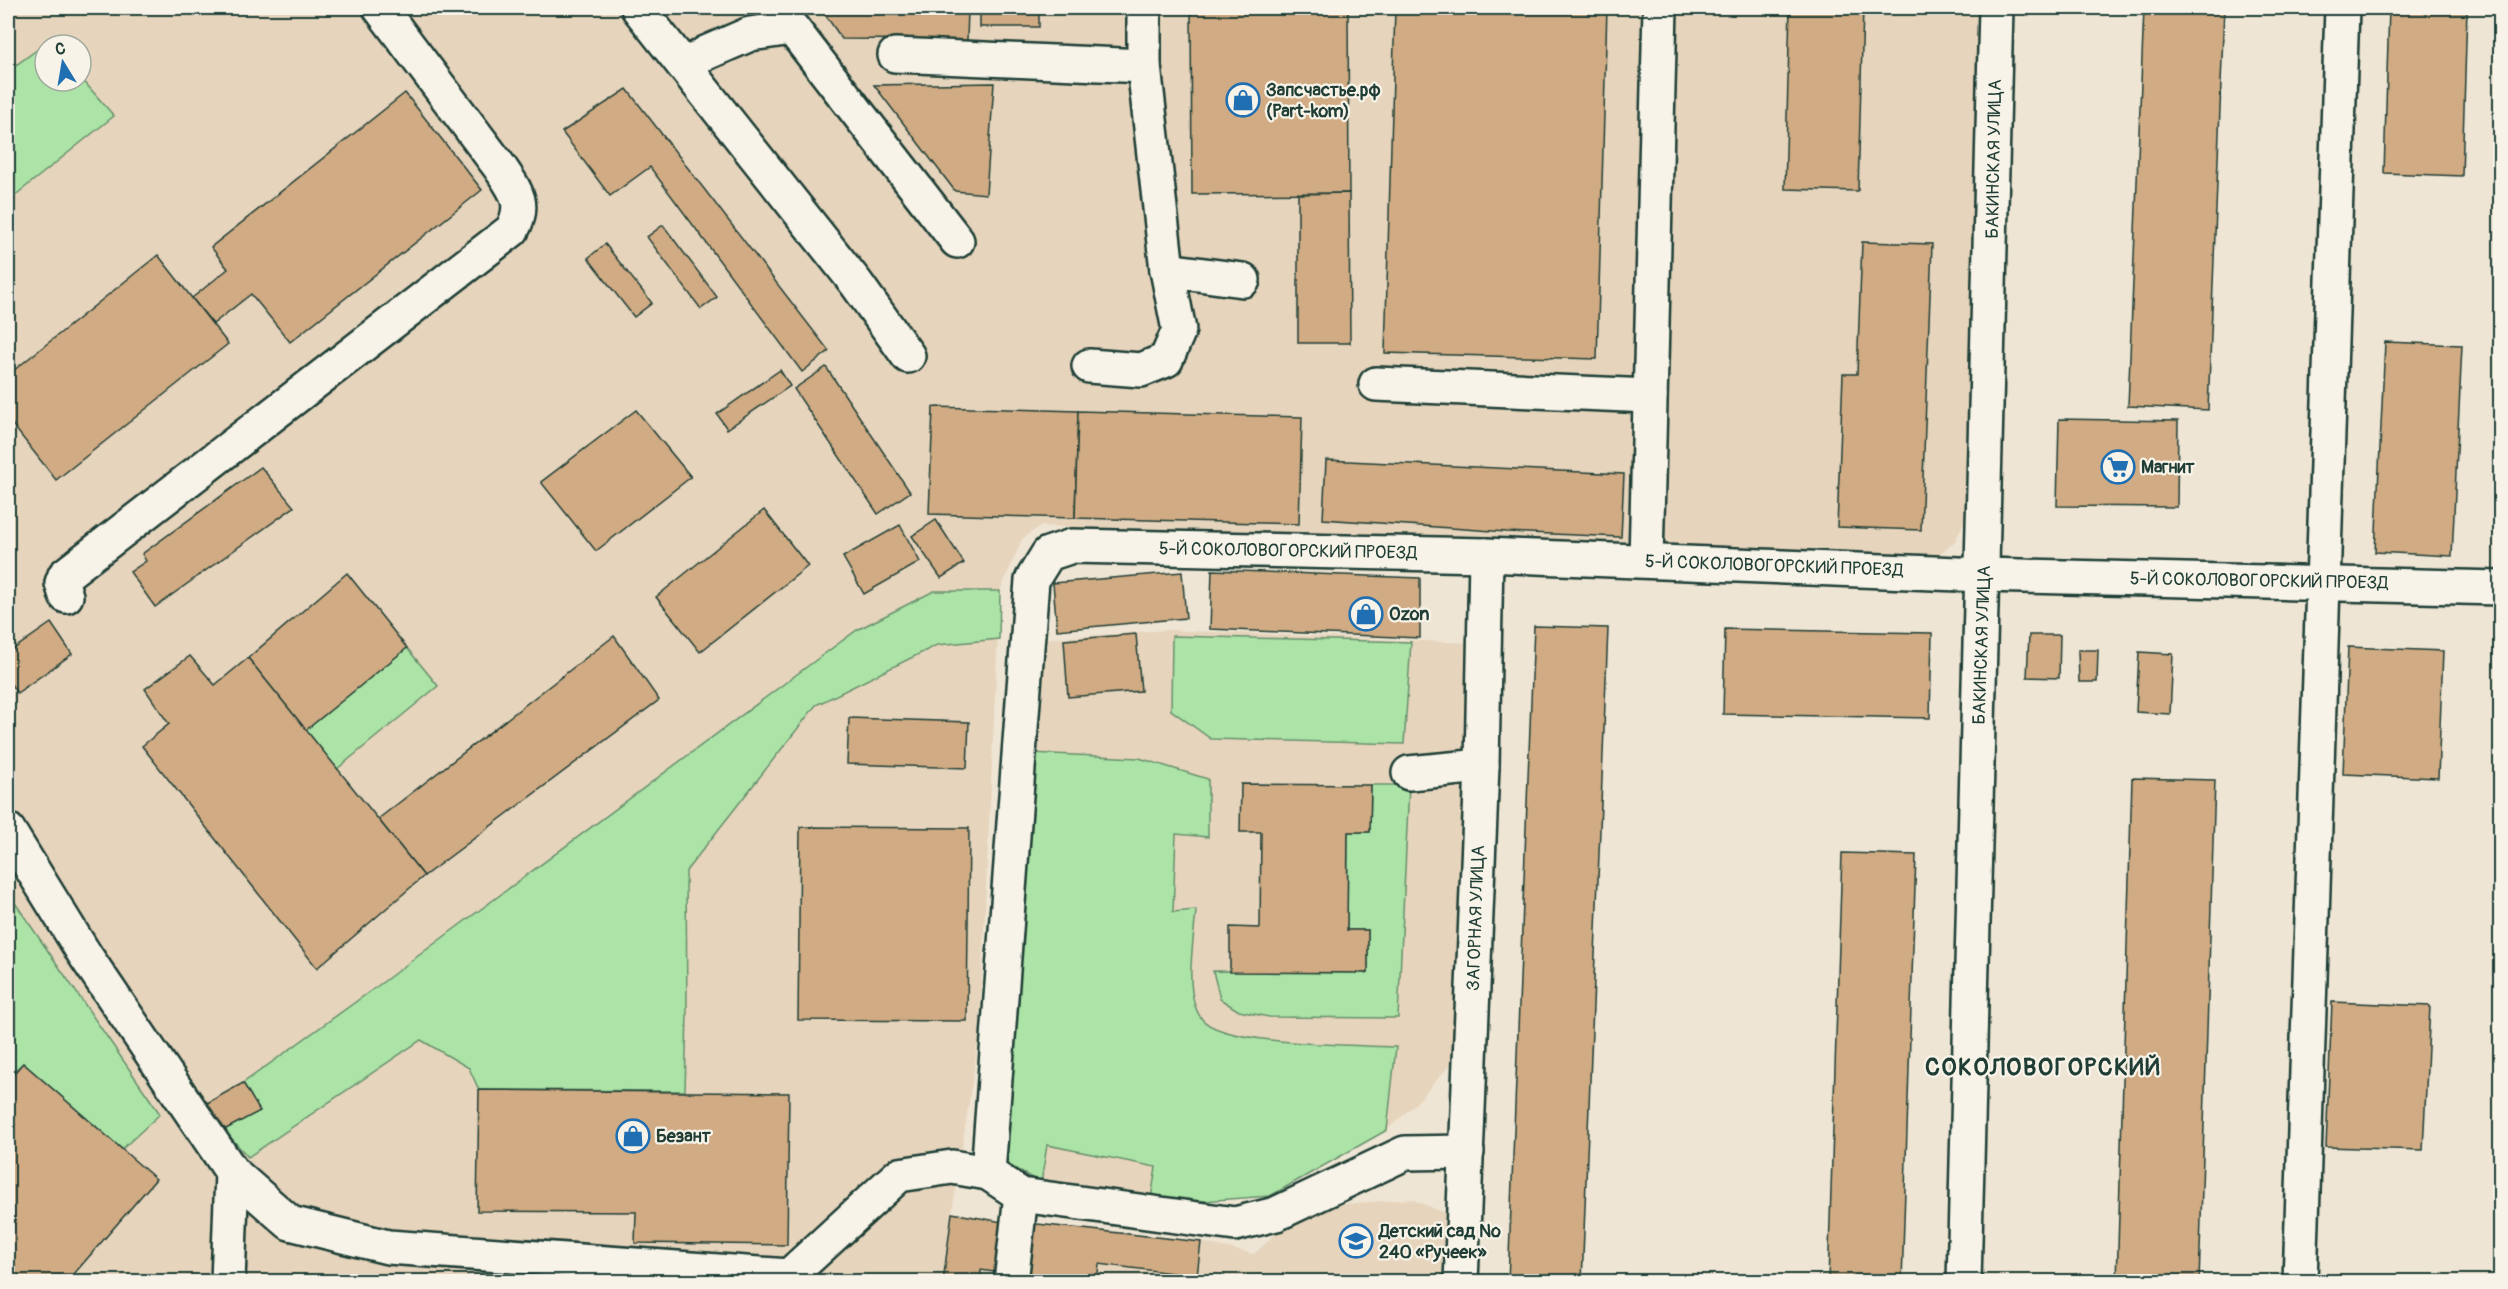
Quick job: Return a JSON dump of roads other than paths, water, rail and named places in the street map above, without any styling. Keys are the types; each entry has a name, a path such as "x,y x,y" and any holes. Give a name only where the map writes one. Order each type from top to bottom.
{"street":[{"path":"66,596 62,583 65,575 512,230 520,216 516,192 380,8"},
{"path":"638,8 856,283 908,356"},
{"path":"1089,366 1142,370 1166,360 1179,330 1167,270 1144,66 1144,8"},
{"path":"1646,560 1660,8"},
{"name":"БАКИНСКАЯ УЛИЦА","path":"1964,1281 1984,575 1996,8"},
{"path":"2300,1281 2342,8"},
{"path":"686,66 706,53 750,34 792,28 957,241"},
{"path":"895,55 1144,66"},
{"path":"1167,270 1243,280"},
{"path":"1376,384 1650,396"},
{"name":"5-Й СОКОЛОВОГОРСКИЙ ПРОЕЗД","path":"988,1173 1032,580 1048,554 1072,546 1486,555 1984,575 2500,588"},
{"name":"ЗАГОРНАЯ УЛИЦА","path":"1461,1281 1482,766 1486,555"},
{"path":"1409,772 1482,766"},
{"path":"8,830 85,955 232,1172 290,1223 388,1247 785,1279 899,1175 952,1167 988,1173 1021,1195 1235,1224 1276,1214 1406,1154 1467,1152"},
{"path":"228,1281 232,1172"},
{"path":"1011,1281 1021,1195"}],"place":[{"name":"Запсчастье.рф (Part-kom)","path":"1243,100"},
{"name":"Магнит","path":"2118,467"},
{"name":"Ozon","path":"1366,614"},
{"name":"Безант","path":"633,1136"},
{"name":"Детский сад № 240 «Ручеек»","path":"1356,1241"}],"district":[{"name":"СОКОЛОВОГОРСКИЙ","path":"2043,1067"}]}
